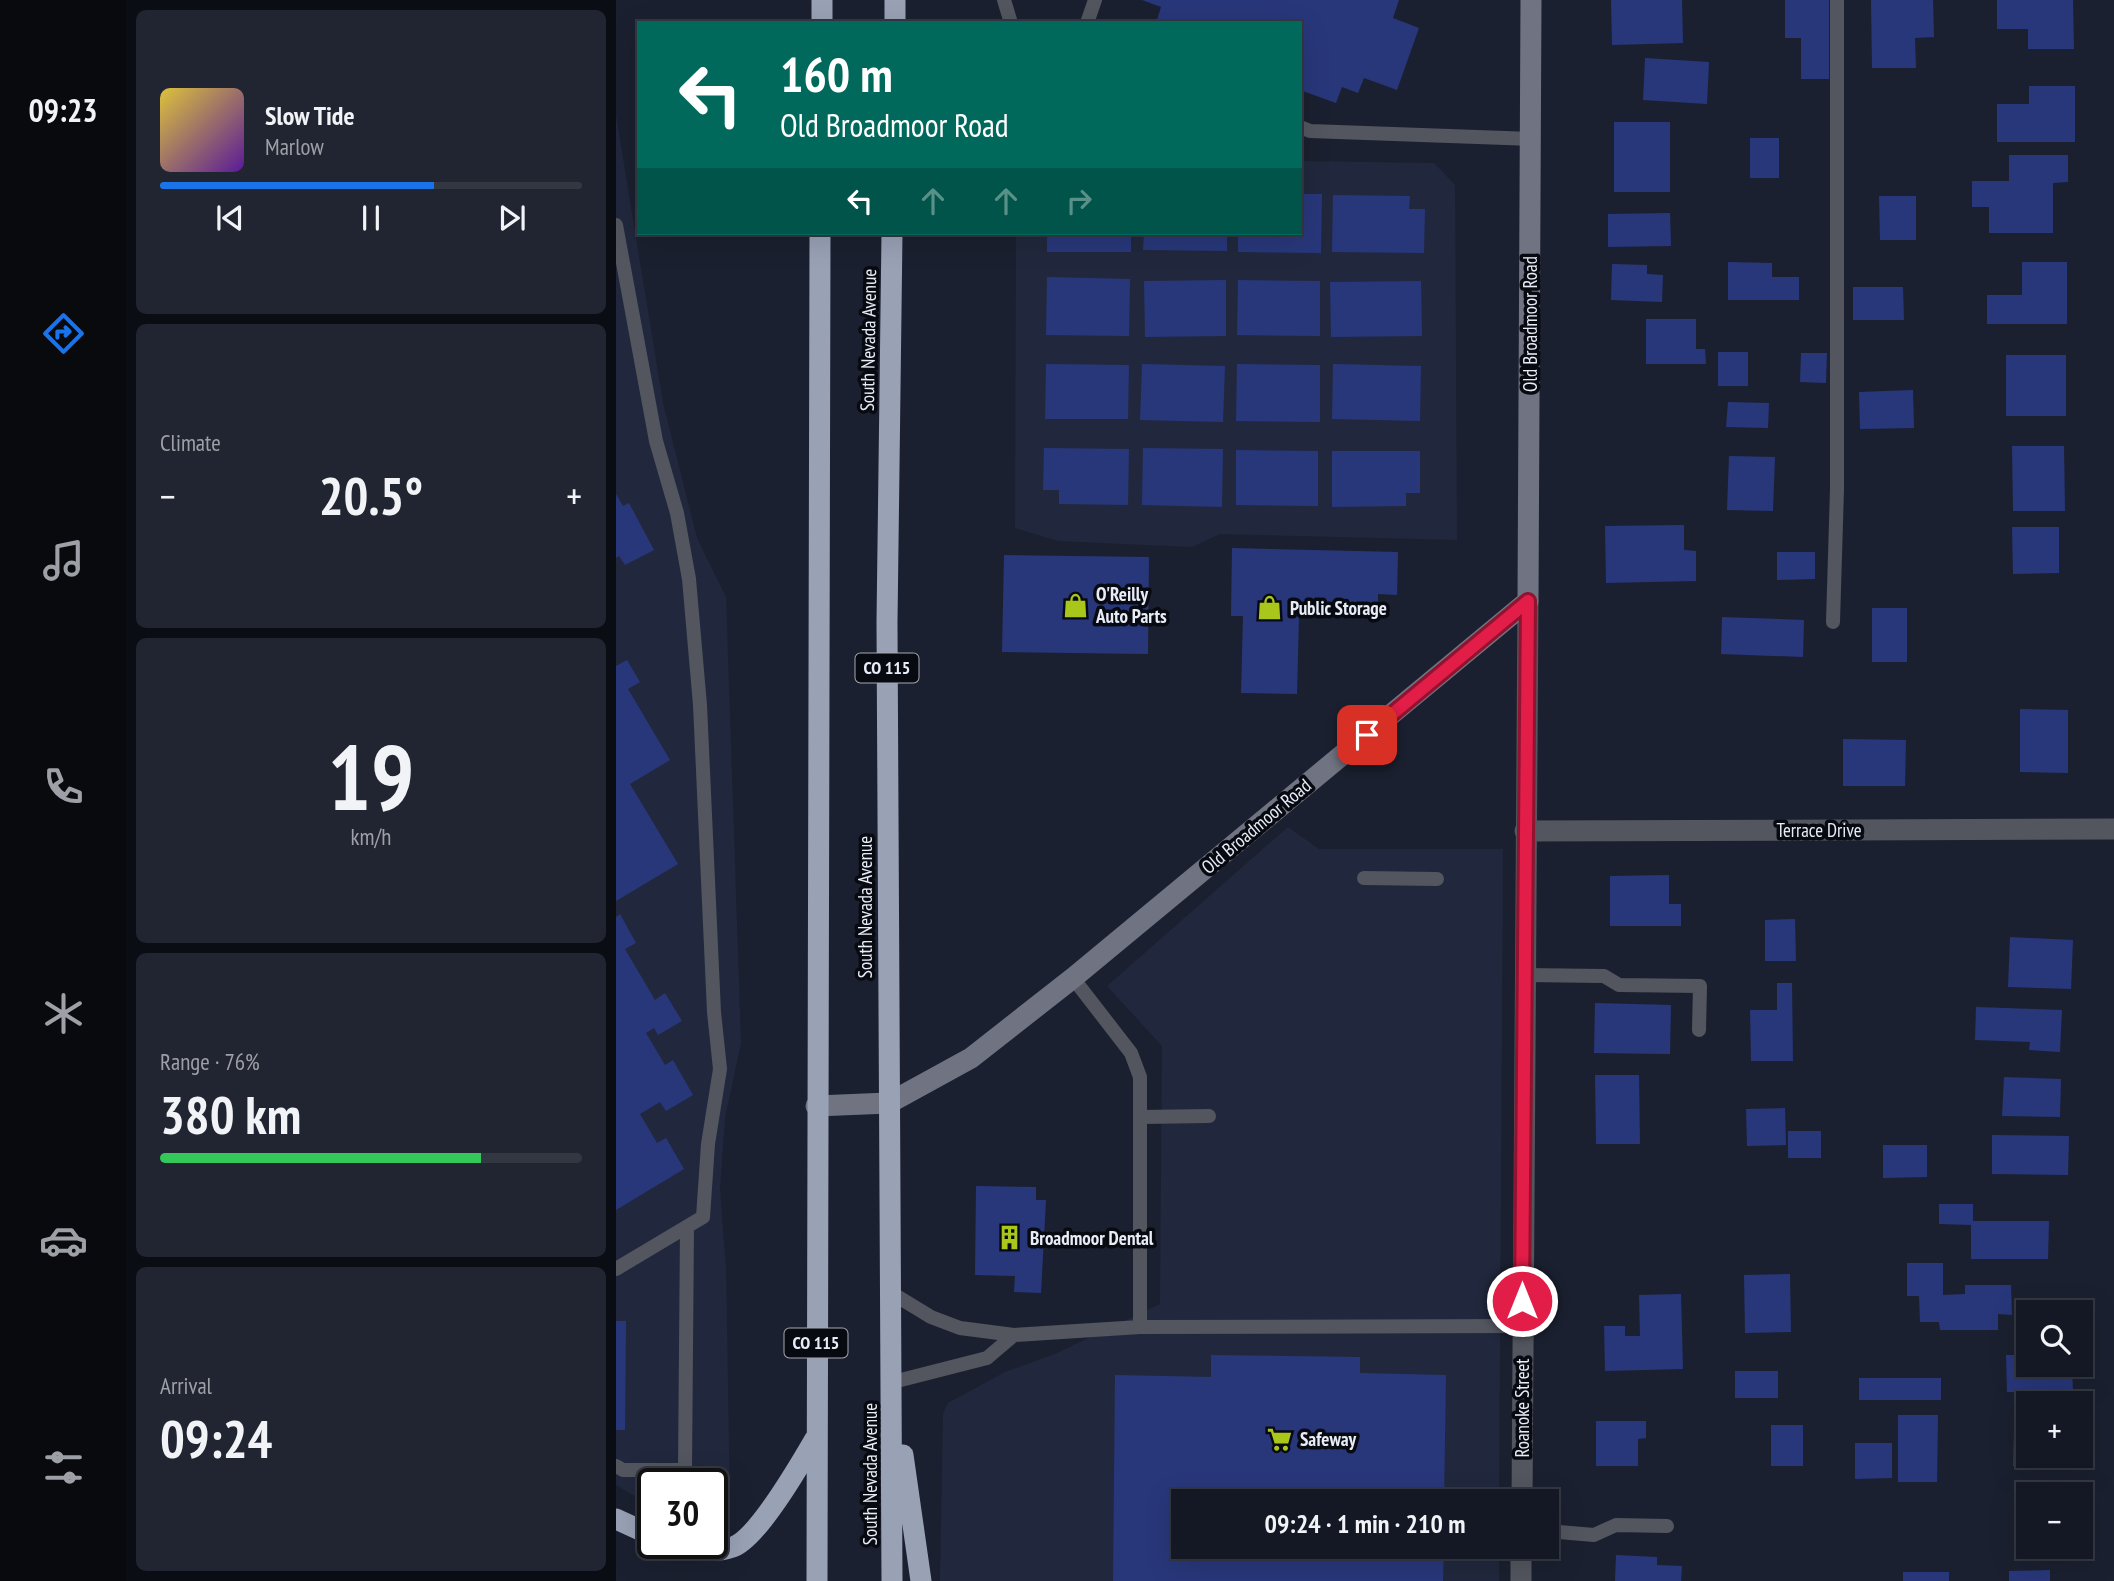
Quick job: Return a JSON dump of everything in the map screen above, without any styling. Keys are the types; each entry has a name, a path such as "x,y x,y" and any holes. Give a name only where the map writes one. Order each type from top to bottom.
{"highway":[{"path":"822,0 822,21"},
{"path":"895,0 895,21"},
{"name":"CO 115","path":"817,1581 820,235"},
{"name":"South Nevada Avenue","path":"892,235 887,623 892,1581"},
{"path":"893,1382 921,1581"},
{"path":"728,1548 741,1543 785,1490 816,1437"},
{"path":"616,1519 637,1529"}],"street":[{"name":"Old Broadmoor Road","path":"816,1106 889,1103 971,1058 1073,978 1528,601 1531,0"},
{"name":"Roanoke Street","path":"1521,1489 1528,601"},
{"name":"Terrace Drive","path":"1525,831 2114,829"},
{"path":"1521,1559 1521,1581"}],"lane":[{"path":"1004,0 1010,21"},
{"path":"1088,21 1095,0"},
{"path":"1833,621 1837,489 1837,0"},
{"path":"1302,128 1310,131 1530,139"},
{"path":"616,225 656,441 677,513 689,579 700,705 714,1012 720,1069 708,1144 703,1217 616,1269"},
{"path":"1364,878 1437,879"},
{"path":"1523,975 1604,976 1619,985 1700,986 1699,1030"},
{"path":"1073,978 1131,1053 1140,1077 1140,1327"},
{"path":"1142,1117 1209,1116"},
{"path":"616,1466 624,1471 685,1470 687,1227"},
{"path":"890,1292 931,1317 951,1324 1014,1335 1140,1327 1522,1326"},
{"path":"893,1382 986,1358 1014,1335"},
{"path":"1559,1532 1594,1535 1616,1525 1667,1526"}],"shaded area":[{"path":"616,115 663,403 697,538 726,597 741,1043 725,1118 720,1189 726,1270 730,1506 728,1468 637,1468 637,1497 616,1485"},
{"path":"1302,161 1434,163 1455,185 1457,540 1220,534 1192,547 1058,541 1015,528 1016,235 1302,235"},
{"path":"1288,827 1319,849 1503,849 1499,1489 1171,1489 1171,1559 1499,1559 1499,1581 940,1581 943,1414 948,1403 1005,1372 1055,1354 1160,1304 1162,1046 1107,986"}],"building":[{"path":"1142,0 1399,0 1393,18 1419,28 1397,90 1364,78 1358,93 1342,87 1336,103 1302,91 1302,21 1157,21 1161,7"},
{"path":"1611,0 1682,0 1683,43 1612,45"},
{"path":"1785,0 1829,0 1829,79 1801,79 1801,38 1785,38"},
{"path":"1871,0 1933,0 1934,37 1915,38 1916,68 1872,68"},
{"path":"1997,0 2073,0 2074,49 2028,49 2028,29 1997,29"},
{"path":"1645,58 1709,62 1707,104 1643,100"},
{"path":"2029,86 2075,86 2075,142 1997,142 1997,104 2029,104"},
{"path":"1614,122 1670,122 1670,192 1614,192"},
{"path":"1750,138 1779,138 1779,178 1750,178"},
{"path":"2009,155 2068,155 2068,182 2053,183 2053,233 1989,233 1989,207 1972,207 1972,181 2009,181"},
{"path":"1302,194 1322,194 1321,253 1238,252 1238,235 1302,235"},
{"path":"1333,195 1410,196 1409,209 1425,209 1424,253 1332,252"},
{"path":"1879,196 1916,196 1916,240 1880,240"},
{"path":"1670,213 1671,246 1608,247 1608,214"},
{"path":"1047,235 1131,235 1131,252 1047,252"},
{"path":"1144,235 1227,235 1227,251 1143,250"},
{"path":"1728,262 1772,263 1772,277 1799,277 1799,300 1728,300"},
{"path":"2022,262 2067,262 2067,324 1987,324 1987,295 2022,295"},
{"path":"1612,264 1647,265 1647,274 1663,275 1662,302 1611,300"},
{"path":"1047,277 1130,279 1129,336 1046,335"},
{"path":"1226,280 1226,336 1145,337 1144,281"},
{"path":"1238,280 1320,281 1320,336 1237,335"},
{"path":"1421,281 1422,336 1331,337 1330,282"},
{"path":"1853,287 1903,287 1904,320 1853,320"},
{"path":"1646,319 1696,319 1696,349 1705,349 1706,364 1646,364"},
{"path":"1718,352 1748,352 1748,386 1718,386"},
{"path":"1801,353 1827,353 1826,383 1800,382"},
{"path":"2006,355 2066,355 2066,416 2006,416"},
{"path":"1046,364 1129,365 1128,419 1045,419"},
{"path":"1142,364 1225,366 1223,422 1140,420"},
{"path":"1237,364 1320,365 1320,422 1236,421"},
{"path":"1333,364 1421,366 1420,421 1332,419"},
{"path":"1913,390 1914,428 1860,429 1859,392"},
{"path":"1728,402 1769,403 1768,428 1726,427"},
{"path":"2012,446 2064,446 2065,511 2013,511"},
{"path":"1044,448 1129,449 1128,505 1059,504 1059,490 1043,490"},
{"path":"1143,448 1223,449 1222,507 1142,505"},
{"path":"1236,450 1318,451 1318,506 1236,505"},
{"path":"1332,451 1420,451 1420,493 1406,493 1406,506 1332,507"},
{"path":"1729,456 1775,457 1773,511 1727,510"},
{"path":"616,494 623,506 629,503 654,550 625,565 619,556 616,558"},
{"path":"1684,525 1684,550 1696,551 1696,581 1606,583 1605,526"},
{"path":"2012,527 2059,527 2059,573 2013,574"},
{"path":"1232,548 1398,552 1397,595 1378,594 1378,618 1299,617 1297,694 1241,693 1243,616 1231,616"},
{"path":"1777,552 1815,552 1815,579 1777,580"},
{"name":"O'Reilly Auto Parts","path":"1004,555 1149,557 1148,654 1002,652"},
{"path":"1872,608 1907,608 1907,662 1872,662"},
{"path":"1722,617 1804,620 1803,657 1721,654"},
{"path":"627,660 640,682 628,689 670,760 630,784 678,864 616,901 616,666"},
{"path":"2020,709 2068,710 2068,773 2020,772"},
{"path":"1843,739 1906,740 1905,786 1843,786"},
{"path":"1669,875 1669,904 1681,904 1681,926 1610,926 1610,876"},
{"path":"620,914 636,943 625,949 655,1000 665,993 682,1021 658,1035 654,1028 646,1033 665,1065 673,1060 693,1095 666,1111 660,1102 640,1114 657,1143 666,1138 684,1169 616,1210 616,917"},
{"path":"1795,919 1796,961 1765,961 1765,920"},
{"path":"2010,937 2073,940 2071,989 2008,987"},
{"path":"1777,983 1792,983 1793,1061 1751,1061 1750,1010 1777,1010"},
{"path":"1595,1003 1671,1005 1670,1054 1594,1053"},
{"path":"1976,1007 2062,1010 2060,1052 2029,1050 2030,1042 1975,1040"},
{"path":"1595,1075 1639,1075 1640,1144 1596,1144"},
{"path":"2004,1077 2061,1079 2060,1117 2002,1116"},
{"path":"1785,1108 1786,1145 1747,1146 1746,1109"},
{"path":"1788,1131 1821,1131 1821,1158 1788,1158"},
{"path":"1992,1135 2069,1136 2068,1175 1992,1174"},
{"path":"1883,1145 1927,1145 1927,1177 1883,1178"},
{"name":"Broadmoor Dental","path":"976,1186 1036,1187 1036,1200 1046,1200 1041,1293 1014,1292 1015,1276 975,1275"},
{"path":"1939,1204 1973,1204 1973,1221 2049,1221 2048,1259 1971,1259 1971,1225 1939,1224"},
{"path":"1907,1263 1943,1263 1943,1295 1965,1294 1965,1285 2011,1285 2012,1315 1998,1314 1998,1330 1940,1330 1939,1322 1920,1322 1919,1296 1907,1296"},
{"path":"1790,1274 1791,1332 1745,1333 1744,1275"},
{"path":"1681,1294 1683,1369 1605,1371 1604,1326 1625,1326 1625,1336 1640,1336 1639,1295"},
{"path":"616,1321 626,1321 625,1430 616,1430"},
{"name":"Safeway","path":"1211,1355 1360,1357 1360,1373 1446,1375 1444,1489 1171,1489 1171,1559 1444,1559 1443,1581 1113,1581 1115,1375 1211,1377"},
{"path":"2006,1355 2016,1355 2016,1377 2072,1377 2073,1391 2007,1392"},
{"path":"1735,1371 1778,1371 1778,1398 1735,1398"},
{"path":"1859,1378 1941,1378 1941,1400 1859,1400"},
{"path":"1898,1415 1938,1415 1937,1482 1898,1482"},
{"path":"1596,1421 1646,1421 1646,1438 1638,1439 1638,1466 1596,1466"},
{"path":"1771,1425 1803,1425 1803,1466 1771,1466"},
{"path":"2014,1431 2016,1431 2016,1466 2013,1466"},
{"path":"1855,1443 1892,1443 1892,1478 1855,1479"},
{"path":"1616,1555 1657,1557 1657,1565 1682,1566 1681,1581 1615,1581"},
{"path":"2050,1570 2050,1581 2009,1581 2009,1571"},
{"path":"1903,1572 1949,1572 1949,1581 1903,1581"}],"place":[{"name":"O'Reilly Auto Parts","path":"1076,605"},
{"name":"Public Storage","path":"1270,608"},
{"name":"Broadmoor Dental","path":"1010,1238"},
{"name":"Safeway","path":"1280,1439"}],"route":[{"path":"1367,735 1528,601 1522,1301"}]}
